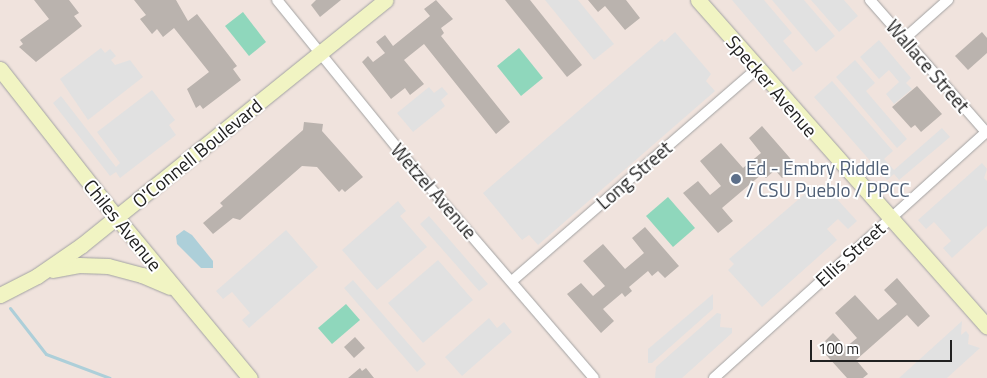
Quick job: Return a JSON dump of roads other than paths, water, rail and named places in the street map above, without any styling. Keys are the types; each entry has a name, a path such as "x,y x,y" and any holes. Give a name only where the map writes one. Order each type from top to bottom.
{"street":[{"name":"Wetzel Avenue","path":"277,0 319,54 594,378"},
{"name":"O'Connell Boulevard","path":"0,295 38,276 116,218 386,0"},
{"name":"Specker Avenue","path":"698,0 889,219 987,327"},
{"name":"Wallace Street","path":"870,0 987,131"},
{"path":"904,38 948,0"},
{"name":"Chiles Avenue","path":"0,69 116,218 250,378"},
{"name":"Long Street","path":"512,281 757,69"},
{"name":"Ellis Street","path":"714,378 987,131"},
{"path":"38,276 67,266 100,265 142,275 178,292"}],"water":[{"path":"184,230 192,235 213,261 213,268 201,268 177,244 176,236"}],"waterway":[{"path":"10,308 46,354 110,378"}],"place":[{"name":"Ed - Embry Riddle / CSU Pueblo / PPCC","path":"736,179"}]}
